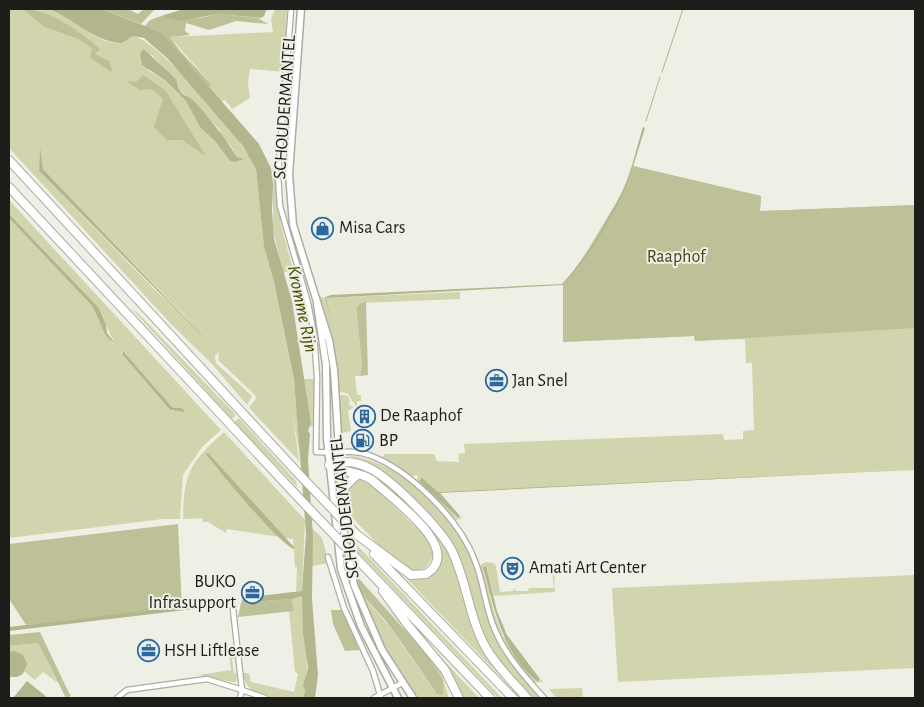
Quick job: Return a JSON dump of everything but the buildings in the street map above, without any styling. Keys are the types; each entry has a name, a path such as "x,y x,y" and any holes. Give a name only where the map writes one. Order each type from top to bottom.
{"highway":[{"path":"9,160 241,413 513,698"},
{"path":"9,187 229,425 490,698"},
{"path":"329,466 339,461 362,465 377,472 437,529 456,560 476,625 486,648 497,664 527,698"},
{"path":"329,466 372,480 427,531 437,546 438,561 426,574 410,575 356,534"},
{"path":"341,490 358,474"},
{"path":"368,569 407,624 445,670 459,698"}],"main road":[{"name":"SCHOUDERMANTEL","path":"300,9 289,174 294,231 324,322 334,370 341,490 351,571 358,599 382,650 413,698"},
{"name":"SCHOUDERMANTEL","path":"317,303 326,365 329,466 341,569 361,626 398,698"}],"street":[{"name":"SCHOUDERMANTEL","path":"291,9 278,175 280,206 286,234 308,303 314,334 317,377 316,452 328,452"},
{"path":"286,234 294,231"},
{"path":"328,452 338,451 368,455 387,464 412,482 455,524 476,562 490,619 498,638 510,658 544,698"},
{"name":"SCHOUDERMANTEL","path":"328,557 344,608 373,671 380,697"},
{"path":"233,609 242,690 240,698"},
{"path":"117,698 127,690 207,679 265,698"},
{"path":"374,698 380,697 402,683"}],"green space":[{"path":"9,9 51,9 102,39 112,42 123,42 133,36 145,41 176,68 194,87 248,153 256,169 264,247 274,282 294,379 301,463 292,410 299,461 249,407 256,399 255,395 218,360 219,352 215,356 216,363 252,396 247,405 213,365 171,324 9,148","holes":["151,54 174,78 179,90 194,101 219,129 221,136 231,146 237,157 229,160 215,141 200,126 186,101 166,81 149,71","40,149 43,169 193,325 155,290 39,171"]},
{"path":"23,9 33,10 54,17 84,36 100,49 95,54 109,61 113,73 90,58 92,48 78,39 43,26"},
{"path":"101,9 128,9 138,14 144,9 155,9 141,24"},
{"path":"275,9 287,9 285,72 250,69 248,83 250,98 232,109 225,100 221,102 208,87 212,85 170,37 273,32 271,19"},
{"path":"218,14 258,18 268,24 236,21 209,30 186,23 185,31 190,35 170,37 181,52 212,85 208,87 161,32 145,26 150,20 164,15 164,17 199,18"},
{"path":"143,75 165,90 206,156 182,140 167,140 154,127 163,99 152,89 140,90 126,81 136,82"},
{"path":"633,166 761,196 760,211 915,205 915,470 438,492 427,483 428,488 457,518 460,516 462,518 456,520 416,482 418,476 416,475 411,478 382,458 385,454 434,454 437,461 459,462 458,454 465,453 464,444 723,434 724,440 743,439 743,431 754,430 752,363 746,363 745,339 695,341 694,336 563,342 575,271 622,193"},
{"name":"Raaphof","path":"633,166 761,196 760,211 915,205 915,328 695,341 694,336 563,342 563,285 584,258 622,193"},
{"path":"271,170 278,170 281,225 293,270 283,273 273,230"},
{"path":"9,200 221,430 202,447 183,475 180,519 163,519 9,538 9,218 91,305 113,344 114,341 99,308 9,214","holes":["123,351 173,408 183,408 170,410 121,353"]},
{"path":"319,292 321,297 325,298 460,292 460,299 360,303 356,307 362,365 360,376 355,376 357,395 361,395 361,401 357,401 357,408 348,394 338,391 330,329 322,303 328,328"},
{"path":"366,302 368,375 360,376 362,365 356,307 360,303"},
{"path":"132,309 236,415 232,419"},
{"path":"304,379 316,379 314,387 315,426 309,426 311,423"},
{"path":"338,394 348,396 350,400 349,405 354,407 348,411 351,431 341,433"},
{"path":"239,418 296,481 297,487 234,422"},
{"path":"224,432 305,520 302,591 296,592 297,567 295,567 293,539 227,529 226,533 208,522 203,522 202,518 183,519 185,490 191,470 203,452"},
{"path":"345,455 365,459 386,467 424,493 441,510 467,548 475,567 485,609 497,642 514,667 540,698 530,698 493,655 484,638 460,558 448,536 434,518 384,471 364,460"},
{"path":"357,468 378,480 443,540 453,561 478,641 487,659 501,677 405,577 422,578 433,573 441,559 438,541 423,522 356,471"},
{"path":"359,479 371,484 427,538 433,555 424,568 418,571 409,571 390,557 348,513 346,490"},
{"path":"178,524 182,608 26,625 9,599 9,544"},
{"path":"312,528 322,538 329,563 312,566"},
{"path":"357,545 502,698 498,698 357,551"},
{"path":"486,562 493,563 496,566 500,592 513,591 514,588 516,591 528,591 529,588 554,588 552,569 554,569 555,592 494,596 486,566 483,567 495,615 503,636 536,681 538,682 541,679 543,682 533,683 504,641 488,601 479,566"},
{"path":"354,573 427,655 443,680 443,695 437,694 388,624 363,594"},
{"path":"915,575 915,668 618,682 612,588"},
{"path":"355,579 369,603 389,626 437,694 443,694 441,683 403,630 404,628 364,582 439,666 449,698 417,698 375,631"},
{"path":"302,595 307,660 306,686 303,698 275,698 258,694 251,690 246,683 243,673 249,673 251,682 294,692 298,674 295,672 289,611 294,611 292,599"},
{"path":"292,599 294,611 238,617 241,603"},
{"path":"331,610 343,610 359,650 345,651 333,624"},
{"path":"40,632 71,696 66,698 38,643 9,646 9,635"},
{"path":"420,635 479,698 463,698 450,673"},
{"path":"38,643 58,683 43,672 35,680 25,672 9,669 9,646"},
{"path":"233,654 235,658 232,659 234,673 237,674 236,682 198,675 231,670 229,655"},
{"path":"582,688 583,698 556,698 549,689"}],"shaded area":[{"path":"49,9 101,9 161,32 259,144 271,168 274,239 292,301 311,423 308,431 310,434 308,459 313,537 312,599 318,675 315,698 303,698 305,690 303,686 308,668 303,632 302,596 292,599 241,603 243,599 249,597 302,591 306,533 294,379 274,282 264,247 256,169 243,146 168,59 144,38 133,36 122,43 102,39"},
{"path":"184,9 267,9 261,18 218,14 179,21 164,17 164,15"},
{"path":"143,49 176,80 180,91 193,100 201,109 237,157 244,159 234,162 229,160 215,141 200,127 186,101 166,81 142,65 140,54"},
{"path":"643,127 645,128 622,196 590,251 563,285 326,298 332,325 325,297 331,295 562,284 598,236 614,208 628,176"},
{"path":"40,147 43,169 216,350 39,171"},
{"path":"9,214 99,308 106,324 107,333 115,343 104,332 91,305 9,218"},
{"path":"123,351 173,408 182,408 185,412 170,410 122,354"},
{"path":"208,453 294,549 275,534 249,506 206,454"},
{"path":"915,469 440,493 460,516 458,518 419,481 422,478 438,492"},
{"path":"486,566 497,611 507,635 540,679 538,682 526,671 508,645 491,598 483,567"},
{"path":"222,602 228,605 9,631 9,627"},
{"path":"14,651 23,655 27,664 23,674 17,677 9,677 9,652"},
{"path":"27,681 48,698 13,698"}],"waterway":[{"path":"662,72 683,9"},
{"path":"646,121 660,77"}],"place":[{"name":"Misa Cars","path":"323,228"},
{"name":"Jan Snel","path":"496,381"},
{"name":"De Raaphof","path":"364,416"},
{"name":"BP","path":"363,441"},
{"name":"Amati Art Center","path":"513,568"},
{"name":"BUKO Infrasupport","path":"252,592"},
{"name":"HSH Liftlease","path":"148,651"}],"water label":[{"name":"Kromme Rijn","path":"302,309"}]}
